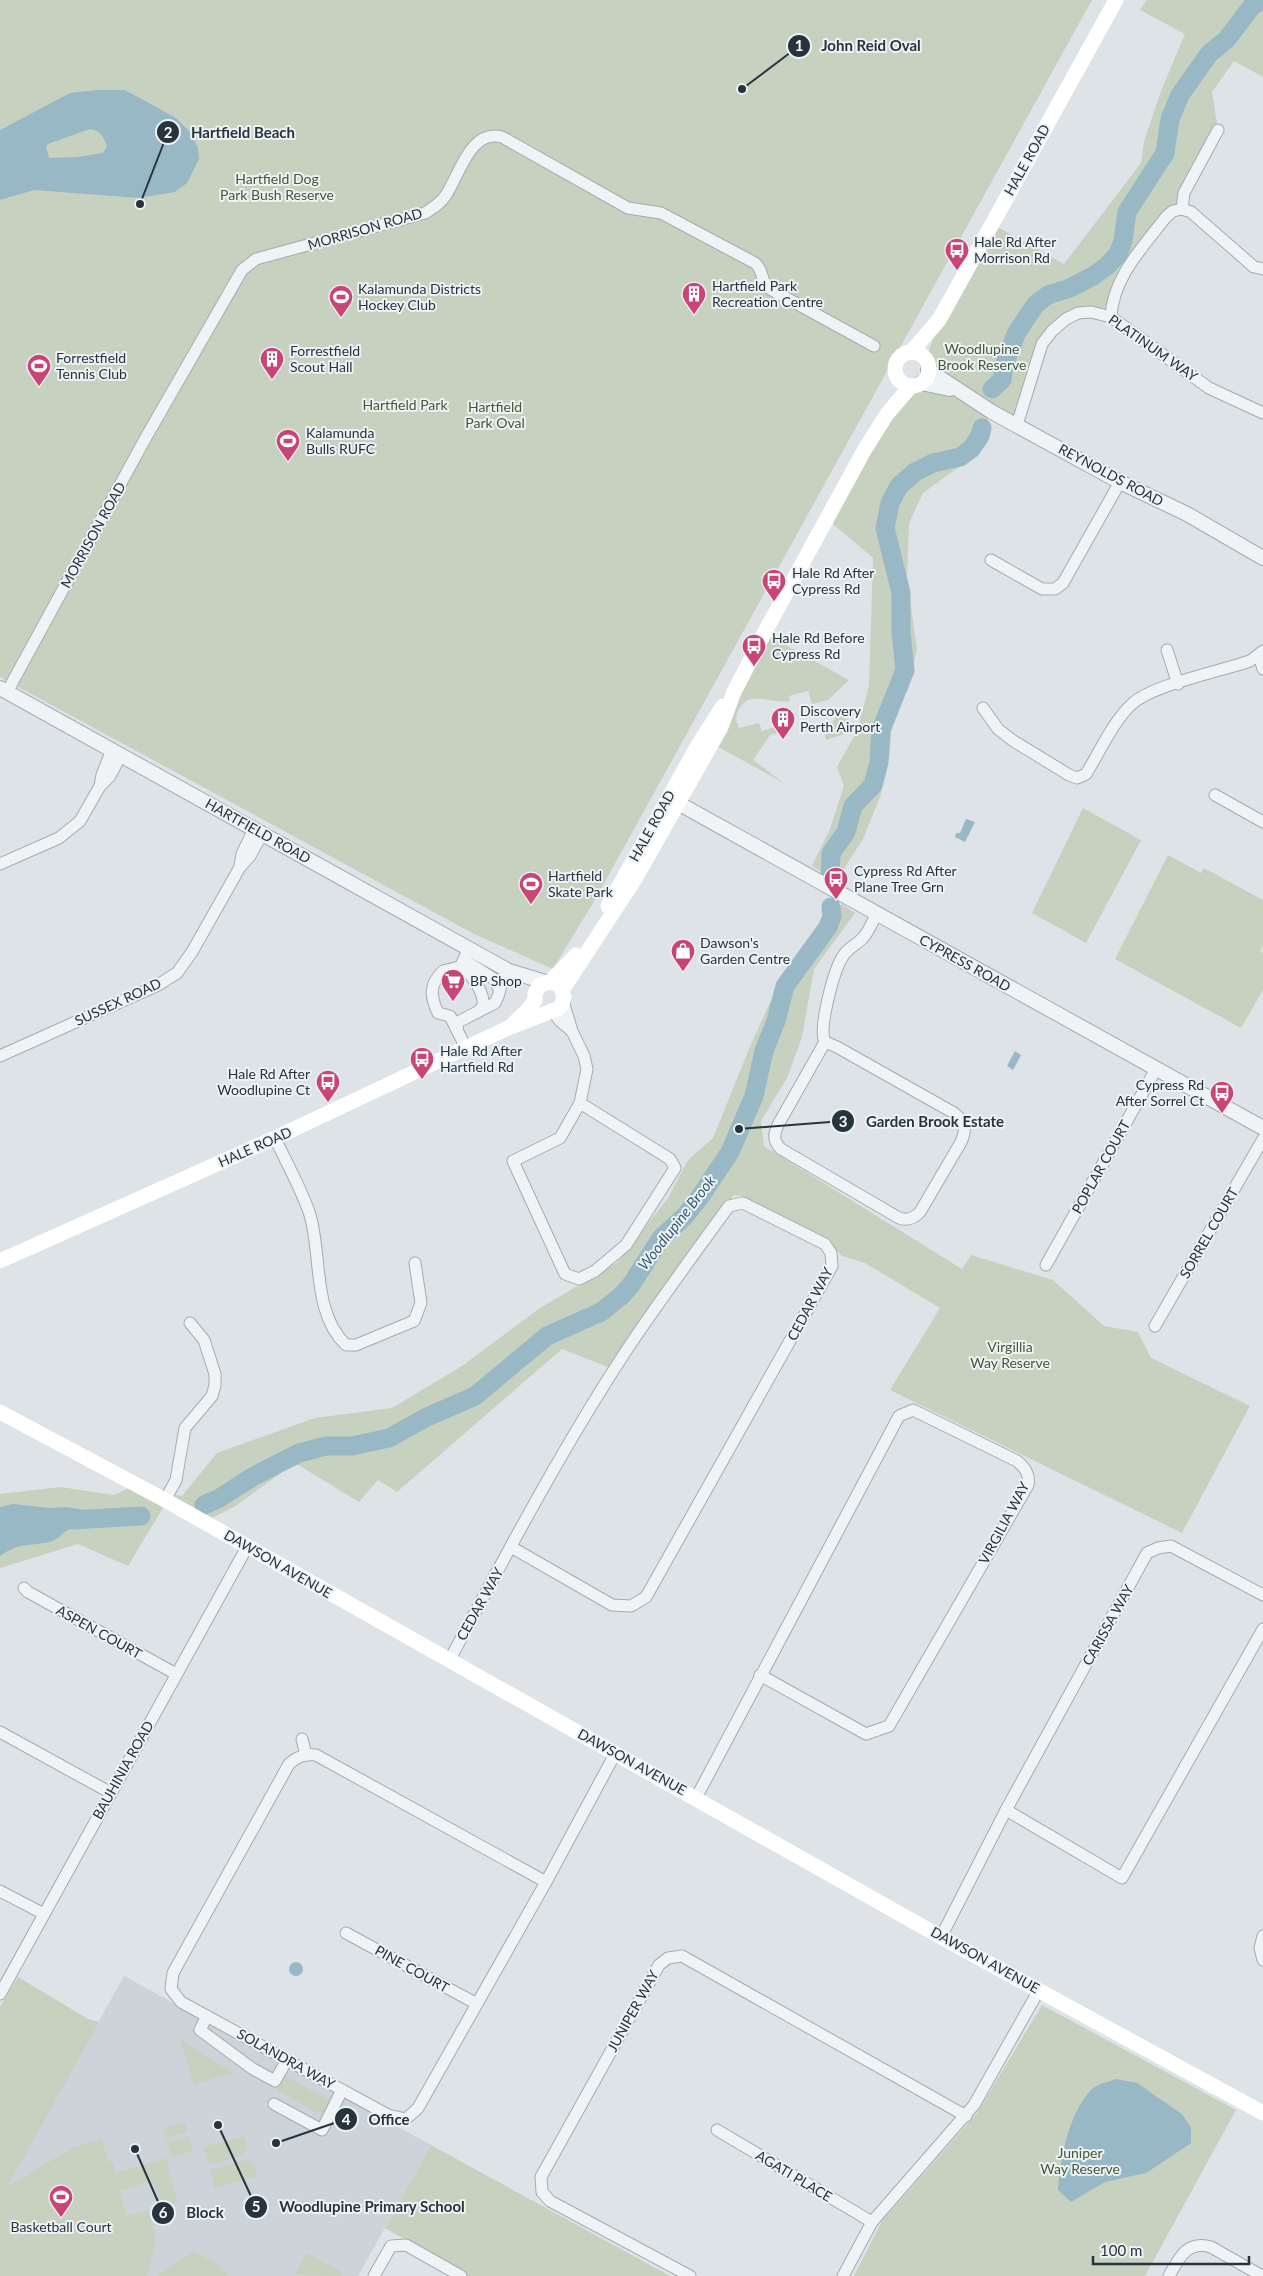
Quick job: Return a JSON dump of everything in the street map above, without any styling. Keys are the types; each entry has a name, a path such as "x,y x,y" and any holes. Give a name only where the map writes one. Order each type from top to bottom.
{"main road":[{"name":"HALE ROAD","path":"911,352 938,320 1116,0"},
{"name":"HALE ROAD","path":"0,1261 275,1138 508,1028 534,1020 612,917 673,801 721,727 734,692 767,628 887,414 922,375 938,320"},
{"path":"911,352 917,353 922,375 902,383 896,375 895,369 898,358 911,352"},
{"name":"HALE ROAD","path":"887,414 896,375"},
{"name":"HALE ROAD","path":"508,1028 528,1010 535,998 537,989 554,996"},
{"path":"535,998 540,1007 554,996"},
{"name":"DAWSON AVENUE","path":"0,1412 165,1500 941,1937 1263,2113"}],"street":[{"path":"1182,209 1184,193 1218,130"},
{"name":"MORRISON ROAD","path":"4,690 242,270 256,259 425,213 445,197 472,148 481,138 492,135 502,137 628,208 661,213 680,222 755,263 761,270 763,282 770,289 874,346"},
{"path":"1111,317 1112,302 1125,272 1166,217 1173,211 1182,209 1191,212 1254,266 1263,269"},
{"name":"PLATINUM WAY","path":"1017,424 1042,344 1052,331 1066,319 1078,313 1091,312 1111,317 1209,388 1263,414"},
{"name":"REYNOLDS ROAD","path":"922,375 958,391 1120,482 1187,514 1263,558"},
{"path":"991,560 1042,589 1054,589 1064,584 1120,482"},
{"path":"1167,650 1178,684"},
{"path":"984,708 998,729 1012,740 1077,778 1086,774 1132,703 1151,691 1250,661 1261,653 1263,669"},
{"name":"HARTFIELD ROAD","path":"4,690 258,831 467,959 512,972 554,996"},
{"path":"0,864 59,838 80,821 100,786 102,775 117,753"},
{"path":"1215,795 1263,822"},
{"name":"CYPRESS ROAD","path":"673,801 1263,1128"},
{"name":"SUSSEX ROAD","path":"0,1056 158,985 177,972 192,952 240,867 242,854 258,831"},
{"path":"825,1042 774,1132 776,1144 899,1218 904,1220 915,1216 920,1212 961,1142 965,1131 964,1124 954,1113 825,1042 822,1037 825,1016 840,962 843,956 864,937 877,914"},
{"path":"467,959 494,979 499,989"},
{"path":"467,959 469,971 483,998 483,1006 478,1012"},
{"path":"466,1048 450,1016 438,1013 431,998 431,993 444,971 467,959"},
{"path":"458,1030 457,1025 461,1020 495,1003 502,978 512,972"},
{"name":"HARTFIELD ROAD","path":"512,972 535,998"},
{"path":"554,996 584,1056 587,1069 580,1103 560,1138 513,1161 565,1274 578,1279 595,1271 626,1245 675,1168 670,1159 580,1103"},
{"name":"POPLAR COURT","path":"1046,1265 1156,1068"},
{"path":"275,1138 310,1215 319,1285 335,1335 346,1345 356,1345 414,1320 421,1303 415,1263"},
{"name":"SORREL COURT","path":"1155,1326 1263,1139"},
{"name":"CEDAR WAY","path":"449,1661 550,1475 628,1348 729,1206 743,1203 825,1244 831,1253 832,1266 646,1597 631,1606 612,1604 511,1547"},
{"path":"165,1500 176,1480 185,1428 212,1396 215,1385 215,1374 204,1340 190,1323"},
{"name":"VIRGILIA WAY","path":"696,1798 760,1676 899,1416 913,1410 1017,1461 1024,1467 1029,1478 1028,1485 888,1726 866,1734 760,1676"},
{"name":"CARISSA WAY","path":"941,1937 1006,1810 1147,1553 1158,1548 1171,1546 1263,1595"},
{"name":"BAUHINIA ROAD","path":"0,1994 247,1547"},
{"name":"ASPEN COURT","path":"24,1588 28,1592 176,1674"},
{"path":"1006,1810 1122,1878 1263,1629"},
{"path":"0,1732 110,1793"},
{"path":"302,1739 306,1755 316,1755 546,1882"},
{"name":"SOLANDRA WAY","path":"306,1755 296,1758 289,1764 173,1973 171,1989 180,2002 388,2115 406,2119 418,2108 546,1882 615,1754"},
{"path":"0,1891 44,1914"},
{"name":"PINE COURT","path":"346,1933 477,2004"},
{"path":"1263,1936 1260,1948 1263,1960"},
{"name":"JUNIPER WAY","path":"690,2276 550,2201 542,2192 541,2177 659,1965 668,1958 682,1956 966,2116"},
{"path":"844,2276 872,2222 966,2116 1039,1990"},
{"path":"207,2016 200,2030 253,2069 275,2081 288,2060"},
{"path":"274,2104 322,2130 342,2090"},
{"name":"AGATI PLACE","path":"717,2130 872,2222"},
{"path":"1169,2276 1187,2248 1202,2244 1211,2247 1262,2276"},
{"path":"374,2276 391,2246 406,2245 461,2276"}],"shaded area":[{"path":"124,1976 431,2145 358,2276 0,2276 0,2200"}],"green space":[{"name":"Hartfield Park","path":"0,0 1092,0 596,898 553,969 474,934 0,677"},
{"name":"Woodlupine Brook Reserve","path":"1147,0 1263,0 1263,77 1234,61 1212,92 1218,130 1173,211 1125,272 1103,314 1091,312 1052,331 1017,425 992,412 960,466 923,493 909,523 907,577 917,649 908,689 892,719 890,751 881,794 863,839 836,881 812,866 830,829 844,786 837,767 857,731 869,686 873,558 827,519 865,449 916,385 926,377 928,365 926,360 939,320 992,224 1064,264 1141,163 1144,141 1161,91 1185,34 1140,10"},
{"path":"764,633 849,680 828,700 812,704 808,691 789,696 790,701 749,700 739,709 736,719 739,728 759,723 762,731 778,726 780,733 770,735 753,760 784,783 711,743"},
{"path":"837,715 849,720 850,728 845,734 826,740 825,734"},
{"path":"1083,808 1141,840 1086,943 1032,913"},
{"path":"1168,855 1201,873 1204,868 1263,900 1263,946 1260,951 1263,953 1263,990 1241,1028 1115,959"},
{"name":"Virgillia Way Reserve","path":"842,904 855,913 814,969 802,1037 787,1078 761,1121 764,1146 962,1269 971,1255 1053,1280 1104,1326 1138,1332 1151,1358 1250,1406 1182,1533 890,1390 940,1308 865,1263 842,1256 829,1242 742,1196 734,1195 610,1368 562,1349 397,1492 378,1480 359,1502 295,1463 234,1507 201,1523 164,1506 128,1566 78,1544 0,1568 0,1494 61,1487 114,1495 131,1487 182,1496 217,1453 315,1418 392,1408 462,1366 540,1308 618,1262 668,1198 688,1160 713,1138 749,1049 780,980 806,945"},
{"path":"18,1977 88,2019 99,2022 8,2186 74,2147 102,2139 108,2162 112,2161 116,2173 169,2158 167,2164 178,2202 161,2208 153,2181 119,2191 127,2216 148,2210 156,2240 147,2276 0,2276 0,2007"},
{"name":"Juniper Way Reserve","path":"1042,2005 1236,2110 1145,2276 854,2276 882,2221 977,2113"},
{"path":"180,2039 233,2073 194,2084"},
{"path":"285,2076 332,2102 323,2116 277,2090"},
{"path":"185,2122 187,2132 166,2138 163,2128"},
{"path":"244,2136 247,2148 243,2155 209,2165 204,2147"},
{"path":"189,2137 193,2151 172,2157 167,2143"},
{"path":"431,2145 670,2276 469,2276 385,2228"},
{"path":"246,2160 254,2164 257,2176 215,2188 210,2170"},
{"path":"194,2252 217,2264 228,2276 158,2276 158,2274"},
{"path":"306,2253 343,2272 341,2276 295,2275"}],"water":[{"path":"125,90 176,118 190,132 198,148 199,159 187,183 175,192 139,198 34,190 0,200 0,130 70,93","holes":["90,129 97,131 104,139 107,146 103,153 77,157 49,158 46,147 48,144"]},
{"path":"966,819 975,822 965,842 955,837 956,833 960,833"},
{"path":"1015,1051 1021,1055 1013,1070 1007,1066"},
{"path":"13,1504 49,1508 66,1507 98,1512 99,1523 75,1527 54,1540 21,1546 0,1556 0,1507"},
{"path":"296,1962 301,1964 303,1969 301,1974 296,1976 291,1974 289,1969 291,1964"},
{"path":"1116,2079 1137,2083 1182,2114 1191,2128 1191,2143 1146,2173 1105,2182 1071,2202 1058,2190 1067,2136 1077,2110 1092,2089 1100,2084"}],"waterway":[{"name":"Woodlupine Brook","path":"992,389 1002,380 1004,365 1017,332 1036,304 1048,295 1070,288 1093,276 1107,266 1118,254 1123,241 1127,212 1165,153 1170,119 1180,95 1209,54 1227,39 1252,6 1262,0"},
{"name":"Woodlupine Brook","path":"830,876 831,853 846,832 853,806 873,785 879,762 881,730 905,670 901,632 901,593 885,528 890,503 899,486 915,472 933,463 960,457 971,449 980,436 982,428"},
{"name":"Woodlupine Brook","path":"204,1505 299,1453 326,1446 352,1446 389,1438 427,1417 475,1396 547,1336 601,1312 621,1296 631,1285 661,1238 684,1217 700,1197 730,1152 754,1096 764,1051 776,1021 785,986 828,927 832,916 831,907"},
{"name":"Woodlupine Brook","path":"73,1520 141,1516"}],"place":[{"name":"John Reid Oval","path":"742,89"},
{"name":"Hartfield Beach","path":"140,204"},
{"name":"Hale Rd After Morrison Rd","path":"957,271"},
{"name":"Hartfield Park Recreation Centre","path":"694,315"},
{"name":"Kalamunda Districts Hockey Club","path":"341,318"},
{"name":"Forrestfield Scout Hall","path":"272,380"},
{"name":"Forrestfield Tennis Club","path":"39,387"},
{"name":"Kalamunda Bulls RUFC","path":"288,462"},
{"name":"Hale Rd After Cypress Rd","path":"774,602"},
{"name":"Hale Rd Before Cypress Rd","path":"754,667"},
{"name":"Discovery Perth Airport","path":"783,740"},
{"name":"Cypress Rd After Plane Tree Grn","path":"836,900"},
{"name":"Hartfield Skate Park","path":"531,905"},
{"name":"Dawson's Garden Centre","path":"683,972"},
{"name":"BP Shop","path":"453,1002"},
{"name":"Hale Rd After Hartfield Rd","path":"422,1080"},
{"name":"Hale Rd After Woodlupine Ct","path":"328,1103"},
{"name":"Cypress Rd After Sorrel Ct","path":"1222,1114"},
{"name":"Garden Brook Estate","path":"739,1129"},
{"name":"Woodlupine Primary School","path":"218,2125"},
{"name":"Office","path":"276,2143"},
{"name":"Block","path":"135,2149"},
{"name":"Basketball Court","path":"61,2218"}],"park label":[{"name":"Hartfield Dog Park Bush Reserve","path":"277,187"},
{"name":"Hartfield Park Oval","path":"495,416"}]}
